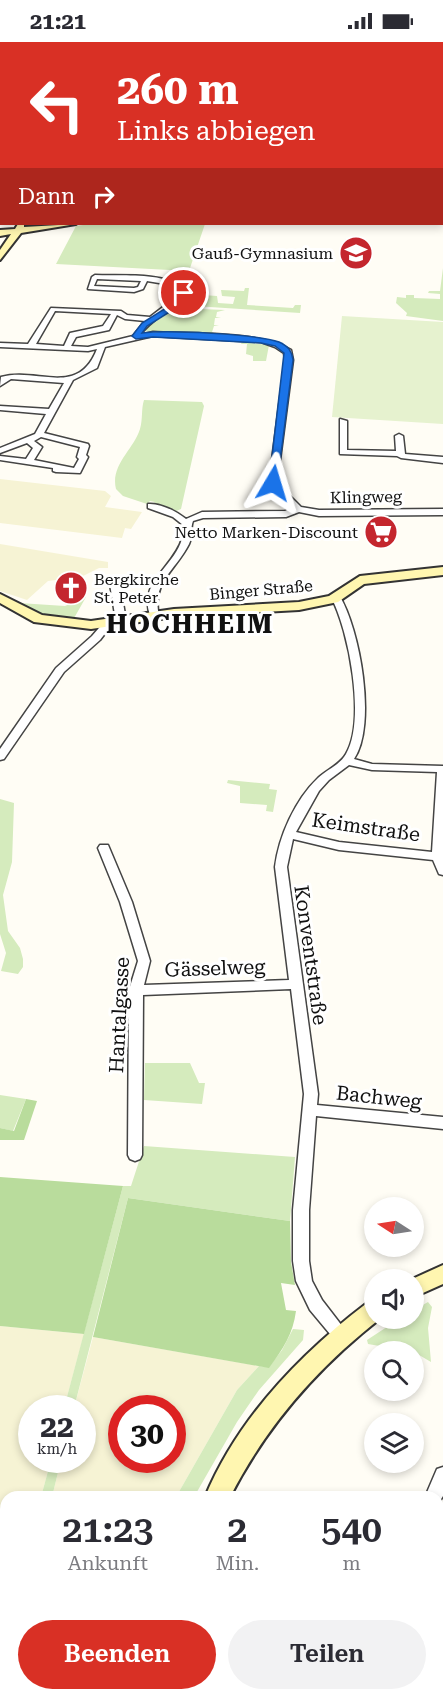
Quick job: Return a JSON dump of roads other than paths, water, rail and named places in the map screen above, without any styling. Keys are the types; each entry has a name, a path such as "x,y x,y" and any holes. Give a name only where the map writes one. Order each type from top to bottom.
{"street":[{"path":"0,232 41,225"},
{"path":"1,251 20,227 55,225"},
{"path":"136,336 153,319 173,306 184,291 170,281 145,279 95,277 90,288 134,290 141,288 145,279"},
{"path":"31,346 53,309 115,313 125,317 153,319"},
{"path":"66,348 73,335 106,328 115,313"},
{"path":"0,345 66,348 102,346 136,336 153,334 261,340 278,345 288,352 289,360 273,480 298,509"},
{"path":"0,451 29,441 40,434 69,381 94,366 102,346"},
{"path":"0,384 4,379 11,377 69,381"},
{"path":"0,408 52,412"},
{"path":"343,421 343,452 399,454 411,459 443,460"},
{"path":"0,458 75,469 85,446 40,434"},
{"path":"399,436 399,454"},
{"path":"27,462 38,447 29,441"},
{"path":"150,616 152,594 186,542 187,524 176,515 151,506"},
{"name":"Klingweg","path":"187,524 190,519 202,515 286,514 298,509 318,513 443,512"},
{"name":"Binger Straße","path":"0,598 45,621 78,625 150,616 280,608 336,597 360,580 443,571"},
{"path":"0,757 60,670 114,622 115,584"},
{"path":"336,597 343,607 347,621 360,697 355,746 348,761 372,767 443,769 438,857 443,871"},
{"name":"Konventstraße","path":"341,1335 316,1305 304,1281 301,1261 302,1199 311,1110 281,874 282,853 288,834 317,785 348,761"},
{"name":"Keimstraße","path":"288,834 339,846 438,857"},
{"name":"Hantalgasse","path":"104,848 141,946 144,961 136,990 135,1155"},
{"name":"Gässelweg","path":"136,990 296,984"},
{"name":"Bachweg","path":"311,1110 443,1123"},
{"path":"424,1283 443,1274"},
{"path":"220,1491 247,1442 275,1402 304,1369 341,1335 364,1318"},
{"path":"436,1491 443,1475"}],"place":[{"name":"Gauß-Gymnasium","path":"356,253"},
{"name":"Netto Marken-Discount","path":"381,532"},
{"name":"Bergkirche St. Peter","path":"71,588"}],"district":[{"name":"HOCHHEIM","path":"190,624"}]}
